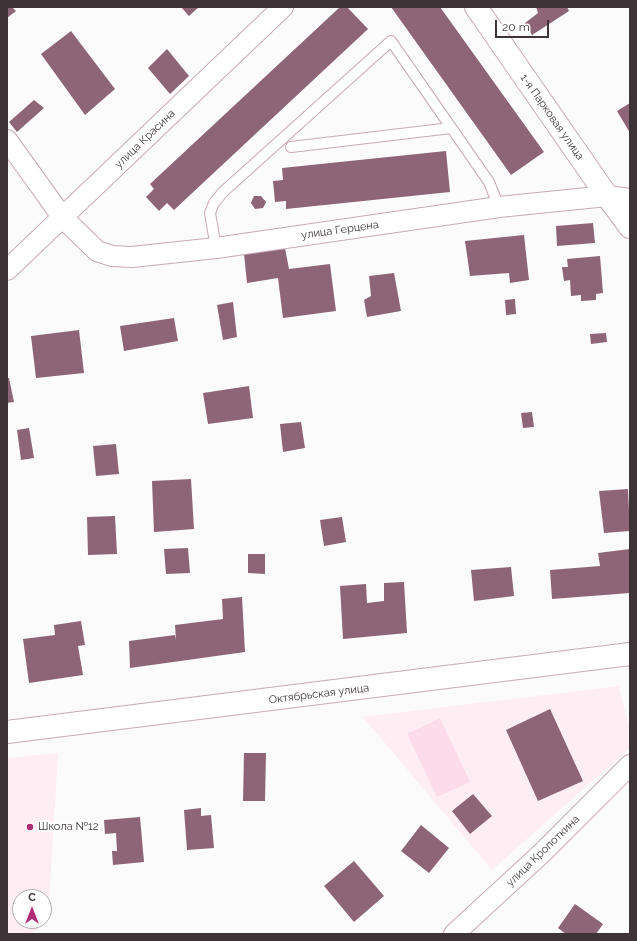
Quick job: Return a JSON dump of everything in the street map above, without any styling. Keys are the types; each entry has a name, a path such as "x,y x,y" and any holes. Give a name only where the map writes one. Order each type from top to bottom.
{"street":[{"name":"улица Красина","path":"7,270 282,7"},
{"name":"1-я Парковая улица","path":"476,7 630,227"},
{"name":"улица Герцена","path":"7,140 63,218 97,251 112,256 132,256 216,248 499,207 607,196 630,199"},
{"name":"Октябрьская улица","path":"7,732 630,654"},
{"name":"улица Кропоткина","path":"454,934 543,852 630,765"}],"lane":[{"path":"216,248 210,213 214,204 223,192 391,41 489,182 499,207"},
{"path":"291,147 451,128"}],"shaded area":[{"path":"619,686 630,730 630,748 492,870 363,717"},
{"path":"440,718 470,782 437,797 407,734"},
{"name":"Школа №12","path":"58,753 50,889 12,889 12,929 38,929 31,934 7,934 7,758"}],"building":[{"path":"7,7 12,7 16,11 7,18"},
{"path":"181,7 199,7 189,16"},
{"path":"340,7 347,7 368,29 174,210 167,203 159,211 146,197 154,189 150,184"},
{"path":"391,7 440,7 544,152 511,175"},
{"path":"536,7 567,7 569,11 532,35 525,23 538,13"},
{"path":"71,31 115,89 85,115 41,54"},
{"path":"167,49 189,76 170,94 148,68"},
{"path":"34,100 44,108 17,132 9,122"},
{"path":"630,103 630,133 617,111"},
{"path":"446,151 450,192 286,209 286,201 275,202 273,181 283,180 282,168"},
{"path":"254,196 261,196 266,202 263,208 255,209 251,203"},
{"path":"593,223 595,243 557,246 556,226"},
{"path":"524,235 529,280 510,283 509,273 470,276 465,241"},
{"path":"285,248 289,269 330,264 336,311 283,318 278,278 247,283 244,254"},
{"path":"600,256 603,293 596,294 596,300 581,301 581,295 571,296 570,280 564,281 562,267 568,267 567,259"},
{"path":"394,273 401,311 367,317 364,300 371,296 369,276"},
{"path":"515,299 516,314 506,315 505,300"},
{"path":"233,302 237,337 223,340 217,305"},
{"path":"174,318 178,341 124,351 120,326"},
{"path":"79,330 84,373 36,378 31,336"},
{"path":"606,333 607,342 591,344 590,334"},
{"path":"7,378 9,378 14,402 7,403"},
{"path":"249,386 253,418 208,424 203,393"},
{"path":"532,412 534,427 523,428 521,413"},
{"path":"301,422 305,448 283,452 280,424"},
{"path":"29,428 34,458 21,460 17,430"},
{"path":"116,444 119,474 96,476 93,446"},
{"path":"191,479 194,529 154,532 152,481"},
{"path":"628,489 630,531 604,533 599,491"},
{"path":"115,516 117,554 88,555 87,517"},
{"path":"342,517 346,542 324,546 320,520"},
{"path":"188,548 190,573 166,574 164,549"},
{"path":"630,549 630,593 552,599 550,570 600,566 598,553"},
{"path":"248,554 265,554 265,574 248,573"},
{"path":"511,567 514,596 474,601 471,570"},
{"path":"404,582 407,633 343,639 340,586 366,584 367,603 384,601 384,583"},
{"path":"242,597 245,652 130,668 129,641 175,635 176,640 175,625 223,619 222,599"},
{"path":"81,621 85,645 78,646 83,675 29,683 23,639 55,635 54,625"},
{"path":"550,709 583,781 538,801 506,730"},
{"path":"244,753 266,753 265,801 243,801"},
{"path":"473,794 492,816 470,834 452,811"},
{"path":"201,808 201,816 211,815 214,848 187,850 184,810"},
{"path":"140,817 144,862 113,865 112,851 117,851 116,833 105,834 104,820"},
{"path":"421,825 449,848 429,873 401,851"},
{"path":"354,861 384,896 354,922 324,886"},
{"path":"575,904 603,924 596,934 566,934 558,928"}],"place":[{"name":"Школа №12","path":"30,827"}]}
